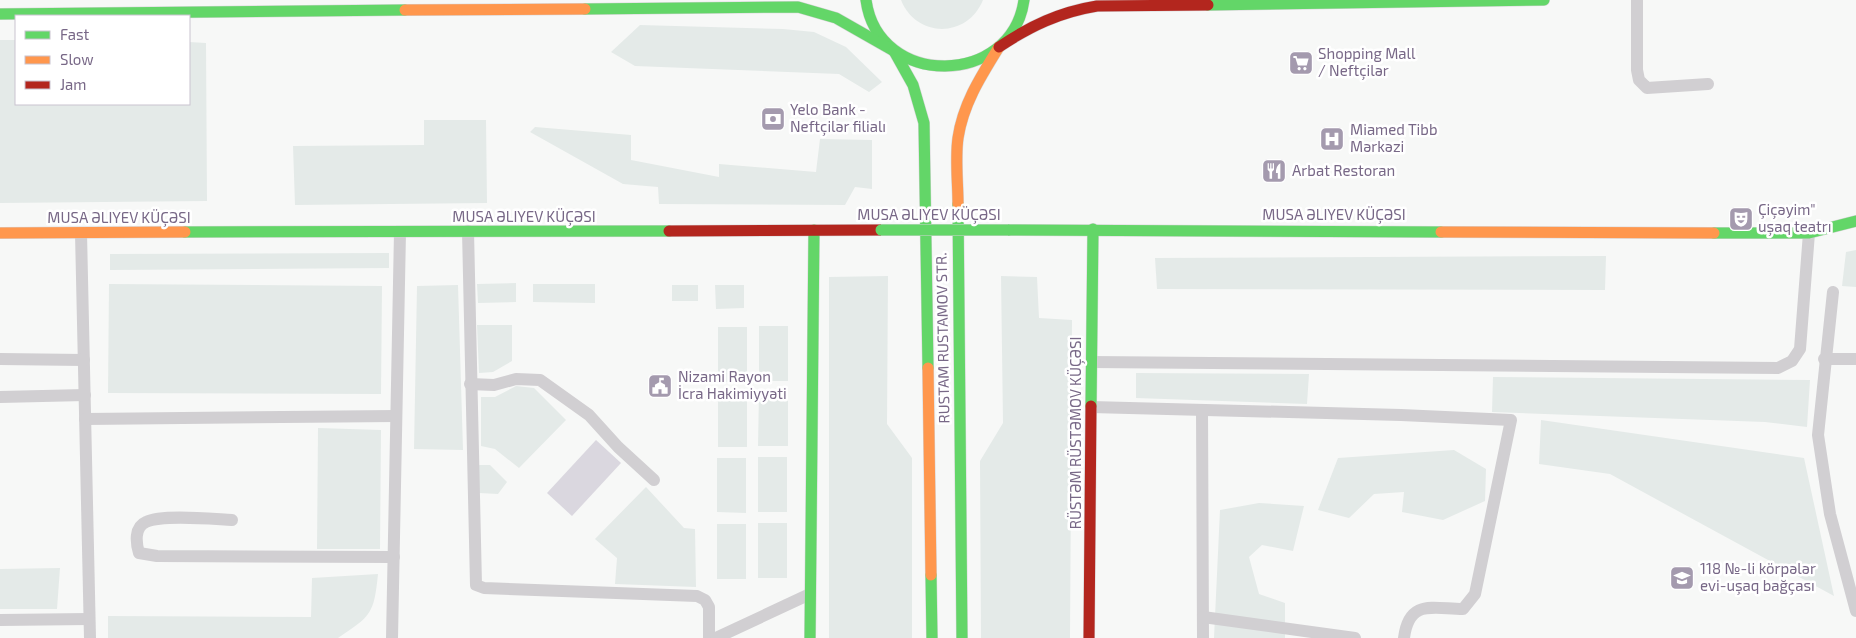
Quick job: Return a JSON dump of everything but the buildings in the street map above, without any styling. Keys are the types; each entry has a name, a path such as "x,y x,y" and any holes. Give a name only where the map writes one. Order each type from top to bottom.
{"main road":[{"path":"866,0 876,30 894,50"},
{"path":"999,47 1016,26 1024,0"},
{"path":"0,14 798,7 820,11 844,20 919,64 947,68 975,62 1026,28 1050,16 1073,9 1097,6 1544,0"},
{"name":"RUSTAM RUSTAMOV STR.","path":"962,638 957,290 958,139 964,112 977,81 999,47"},
{"name":"RUSTAM RUSTAMOV STR.","path":"894,50 910,74 919,97 925,130 932,638"},
{"name":"MUSA ƏLIYEV KÜÇƏSI","path":"0,233 1093,229 1809,233 1856,220"},
{"name":"RÜSTƏM RÜSTƏMOV KÜÇƏSI","path":"1089,638 1093,229"},
{"path":"810,638 814,230"}],"lane":[{"path":"1637,0 1637,70 1639,80 1647,88 1708,84"},
{"path":"392,638 400,232"},
{"path":"468,232 476,585 484,588 697,596 706,600 709,608 709,638"},
{"path":"81,233 90,638"},
{"path":"1091,362 1778,368 1792,361 1800,349 1809,233"},
{"path":"1833,292 1824,360 1818,435 1830,514 1856,611"},
{"path":"1824,360 1856,359"},
{"path":"0,360 84,360"},
{"path":"470,384 494,385 516,379 540,380 589,415 618,448 654,480"},
{"path":"0,397 85,395"},
{"path":"1091,407 1511,420 1475,594 1463,609 1426,606 1415,612 1405,630 1404,638"},
{"path":"1202,410 1203,638"},
{"path":"85,419 396,416"},
{"path":"232,520 158,518 144,522 138,530 135,541 139,553 157,556 394,557"},
{"path":"716,638 810,594"},
{"path":"1203,617 1355,638"},
{"path":"0,620 89,619"}],"shaded area":[{"path":"901,0 983,0 975,13 966,22 942,29 929,27 918,22 908,13"},
{"path":"640,25 783,29 814,32 846,47 882,82 869,92 839,74 635,66 611,52"},
{"path":"0,40 15,40 15,105 190,105 190,42 206,43 207,201 0,203"},
{"path":"424,120 486,120 487,203 295,205 293,146 424,145"},
{"path":"535,127 631,135 631,160 719,177 719,164 816,172 820,139 872,140 872,189 855,187 845,205 659,204 658,187 623,184 530,132"},
{"path":"1856,250 1856,287 1842,286 1846,252"},
{"path":"389,253 389,268 110,270 110,254"},
{"path":"1606,256 1605,290 1157,289 1155,258"},
{"path":"888,276 887,424 912,458 912,638 829,638 829,277"},
{"path":"1001,276 1037,277 1039,318 1072,320 1070,638 981,638 980,461 1003,423"},
{"path":"516,283 516,302 478,303 477,284"},
{"path":"109,284 382,286 381,394 108,393"},
{"path":"533,284 595,284 595,303 533,302"},
{"path":"458,285 463,450 414,449 417,286"},
{"path":"672,285 698,285 698,301 672,301"},
{"path":"715,285 744,285 744,308 716,309"},
{"path":"477,325 512,325 512,361 493,372 479,373"},
{"path":"759,326 788,326 788,381 759,381"},
{"path":"718,327 747,327 747,382 718,382"},
{"path":"1136,373 1309,374 1307,404 1136,398"},
{"path":"1493,377 1810,380 1807,427 1765,422 1492,412"},
{"path":"516,386 534,388 566,420 519,468 495,449 481,446 481,397 495,397"},
{"path":"759,392 788,392 788,446 758,446"},
{"path":"718,393 747,393 747,447 718,447"},
{"path":"1541,420 1804,458 1834,596 1610,474 1539,464"},
{"path":"318,428 381,430 380,549 317,549"},
{"path":"596,440 621,463 572,516 547,493"},
{"path":"1454,450 1486,469 1485,501 1443,520 1402,512 1404,492 1374,494 1349,518 1318,510 1338,458"},
{"path":"758,457 787,457 787,512 758,512"},
{"path":"717,458 746,458 746,513 717,512"},
{"path":"479,465 490,465 507,482 498,494 479,493"},
{"path":"646,487 684,528 695,529 696,587 615,584 617,558 595,539"},
{"path":"1259,503 1304,506 1293,551 1262,545 1249,557 1259,594 1285,603 1285,638 1214,638 1220,510"},
{"path":"758,523 787,523 787,578 758,578"},
{"path":"717,524 746,524 746,579 717,579"},
{"path":"60,568 57,609 0,609 0,569"},
{"path":"378,574 375,598 369,613 358,624 338,638 108,638 108,616 311,617 312,578"}],"traffic: fast":[{"path":"866,0 876,29 894,50 918,62 945,66 972,62 996,49 1014,29 1024,0"},
{"path":"1208,5 1544,0"},
{"path":"585,9 798,7 836,18 894,51"},
{"path":"0,14 405,10"},
{"path":"894,51 913,85 924,123 928,368"},
{"path":"958,204 962,638"},
{"path":"1714,233 1809,233 1856,221"},
{"path":"1091,406 1093,229"},
{"path":"810,638 814,230"},
{"path":"881,230 1008,230"},
{"path":"1008,230 1441,232"},
{"path":"185,232 669,231"},
{"path":"931,575 932,638"}],"traffic: slow":[{"path":"405,10 585,9"},
{"path":"958,204 957,154 960,126 968,102 999,47"},
{"path":"0,233 185,232"},
{"path":"1441,232 1714,233"},
{"path":"928,368 931,575"}],"traffic: jam":[{"path":"999,47 1046,21 1070,12 1097,6 1208,5"},
{"path":"669,231 881,230"},
{"path":"1089,638 1091,406"}],"place":[{"name":"Shopping Mall / Neftçilәr","path":"1301,63"},
{"name":"Yelo Bank - Neftçilər filialı","path":"773,119"},
{"name":"Miamed Tibb Mərkəzi","path":"1332,139"},
{"name":"Arbat Restoran","path":"1274,171"},
{"name":"Çiçəyim\" uşaq teatrı","path":"1741,219"},
{"name":"Nizami Rayon İcra Hakimiyyəti","path":"660,386"},
{"name":"118 №-li körpələr evi-uşaq bağçası","path":"1682,578"}]}
